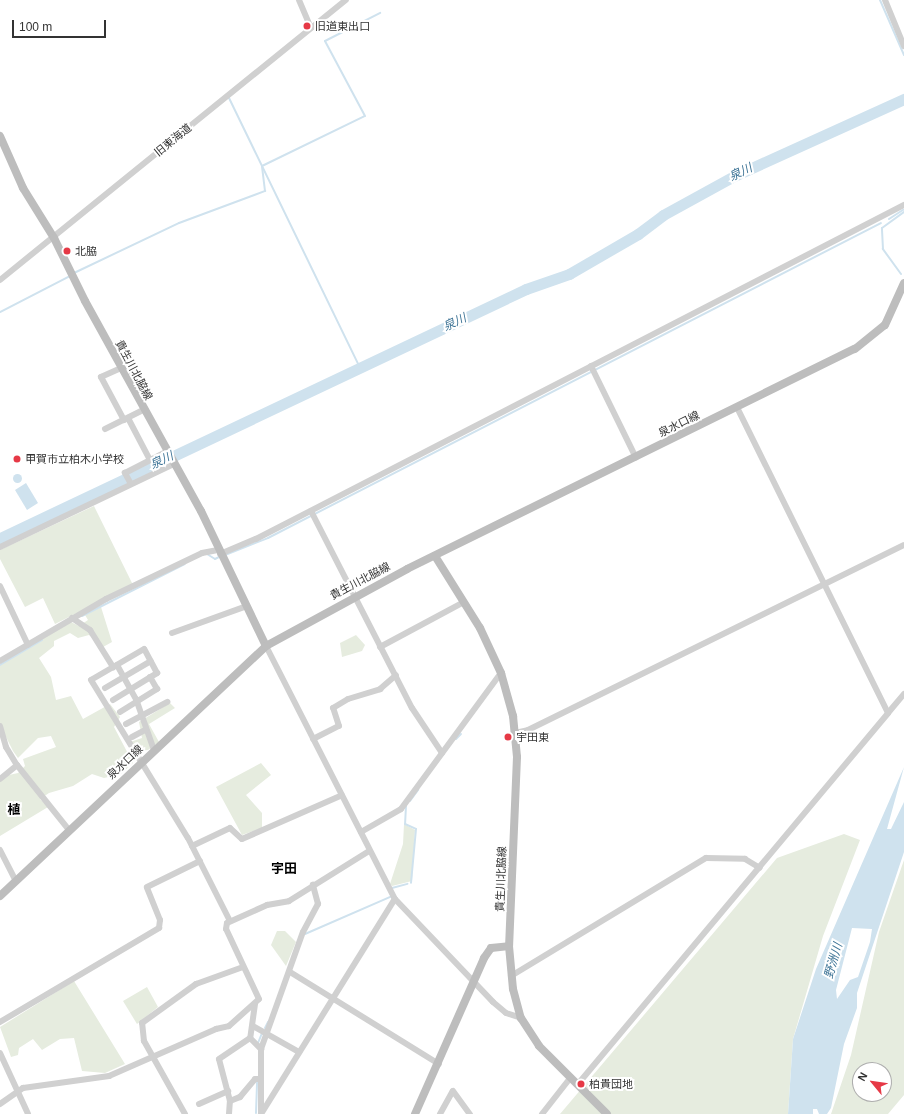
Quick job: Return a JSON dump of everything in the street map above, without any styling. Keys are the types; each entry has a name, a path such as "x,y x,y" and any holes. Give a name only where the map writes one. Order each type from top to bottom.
{"main road":[{"name":"貴生川北脇線","path":"0,136 23,188 54,238 121,368 166,452 174,464 266,646 354,596 435,556 464,602 501,673 515,733 510,946 511,976 521,1018 539,1046 607,1114"},
{"name":"泉水口線","path":"435,556 737,408 872,338 895,310 904,283"},
{"name":"泉水口線","path":"0,896 266,646"},
{"path":"415,1114 473,983 491,948 510,946"}],"street":[{"path":"299,0 311,28"},
{"name":"旧東海道","path":"0,280 54,238 346,0"},
{"path":"885,0 904,46"},
{"path":"0,661 72,618 202,553 219,552 311,511 904,205"},
{"path":"591,366 636,458"},
{"path":"121,368 101,377 150,460"},
{"path":"737,408 888,713"},
{"path":"105,429 144,410"},
{"path":"131,484 125,473 166,452"},
{"path":"0,547 174,464"},
{"path":"311,511 380,647 425,731 442,753"},
{"path":"515,733 528,730 904,545"},
{"path":"0,586 28,645"},
{"path":"380,647 464,602"},
{"path":"172,634 246,606"},
{"path":"72,618 90,630 123,677 136,702 145,730 154,750"},
{"path":"266,646 361,832 369,851 395,899 473,983 506,1013 521,1018"},
{"path":"113,700 157,673 144,649 91,680 109,705 140,764 192,846 230,921"},
{"path":"105,688 151,661"},
{"path":"361,832 401,809 501,673"},
{"path":"313,739 339,726 333,708 348,699 380,689 396,675"},
{"path":"120,712 157,690 150,677"},
{"path":"578,1084 904,694"},
{"path":"126,724 167,702"},
{"path":"0,726 6,747 17,765 69,830"},
{"path":"132,737 145,730"},
{"path":"0,779 17,765"},
{"path":"192,846 230,828 242,839 342,795"},
{"path":"0,850 16,881"},
{"path":"0,1104 15,1091 109,1076 216,1028 229,1026 259,1000 226,929 230,921 267,905 289,901 369,851"},
{"path":"511,976 706,858 745,859 760,868"},
{"path":"0,1022 159,928 160,920 147,887 200,861"},
{"path":"261,1114 261,1049 266,1032 290,972 302,932 318,904 313,885"},
{"path":"261,1114 395,899"},
{"path":"185,1114 140,1030 147,1016 196,984 243,966"},
{"path":"290,972 438,1064"},
{"path":"229,1114 230,1101 219,1059 250,1038 253,1026 255,1004"},
{"path":"253,1026 299,1052"},
{"path":"250,1038 261,1049"},
{"path":"0,1052 15,1091 28,1114"},
{"path":"542,1114 571,1077"},
{"path":"230,1101 240,1097 255,1079 260,1079"},
{"path":"199,1104 228,1091"},
{"path":"440,1114 453,1091 470,1114"}],"shaded area":[{"path":"94,506 133,585 55,624 43,598 25,607 0,559 0,550"},
{"path":"101,607 112,642 103,647 89,635 78,638 70,633 54,641 54,646 39,658 51,677 56,700 71,696 83,719 110,704 120,717 114,727 133,763 121,774 104,778 92,774 73,786 49,793 40,799 48,807 0,836 0,777 18,773 25,766 23,759 56,747 51,736 38,738 18,758 13,751 0,725 0,664 71,622 79,626 88,620 85,615"},
{"path":"356,635 365,645 362,651 342,657 340,643"},
{"path":"170,703 175,708 149,724 159,742 148,750 135,751 130,742 142,738 139,722"},
{"path":"261,763 271,775 246,795 262,813 262,828 242,835 216,787"},
{"path":"404,824 415,830 412,881 392,886 390,884 403,844"},
{"path":"844,834 860,840 823,936 793,1039 788,1114 560,1114 777,858"},
{"path":"904,860 904,1095 888,1114 831,1114 851,1055 879,932"},
{"path":"277,931 285,931 296,942 286,966 271,945"},
{"path":"74,981 125,1064 105,1073 82,1071 74,1038 60,1039 42,1050 33,1039 19,1048 18,1055 11,1057 0,1027"},
{"path":"147,987 158,1007 137,1024 123,1001"}],"water":[{"path":"15,474 19,474 21,478 19,482 15,482 13,480 13,476"},
{"path":"26,483 38,503 27,510 15,490"},
{"name":"野洲川","path":"904,767 887,829 891,829 904,802 904,852 857,993 857,1008 844,1044 831,1108 827,1114 819,1114 817,1109 813,1109 813,1114 788,1114 793,1039 816,969","holes":["852,928 872,929 870,942 858,977 850,980 837,999 836,990"]}],"waterway":[{"path":"880,0 904,55"},
{"path":"262,166 365,116 325,41 380,13"},
{"path":"229,98 360,368"},
{"name":"泉川","path":"0,538 526,289 569,274 638,234 663,215 734,176 904,99"},
{"path":"74,273 179,223 265,191 262,167"},
{"path":"889,219 903,210"},
{"path":"901,274 883,249 882,228 904,212"},
{"path":"225,555 268,538 881,223"},
{"path":"0,312 70,276"},
{"path":"207,554 215,559 221,556"},
{"path":"82,616 185,564"},
{"path":"0,665 42,640"},
{"path":"456,739 461,734"},
{"path":"410,801 418,790"},
{"path":"406,806 405,824 416,829 411,883"},
{"path":"392,888 407,884"},
{"path":"305,934 390,897"},
{"path":"265,1028 268,1022"},
{"path":"258,1043 262,1033"},
{"path":"256,1113 257,1081"}],"place":[{"name":"旧道東出口","path":"307,26"},
{"name":"北脇","path":"67,251"},
{"name":"甲賀市立柏木小学校","path":"17,459"},
{"name":"宇田東","path":"508,737"},
{"name":"柏貴団地","path":"581,1084"}],"district":[{"name":"植","path":"14,810"},
{"name":"宇田","path":"284,869"}]}
